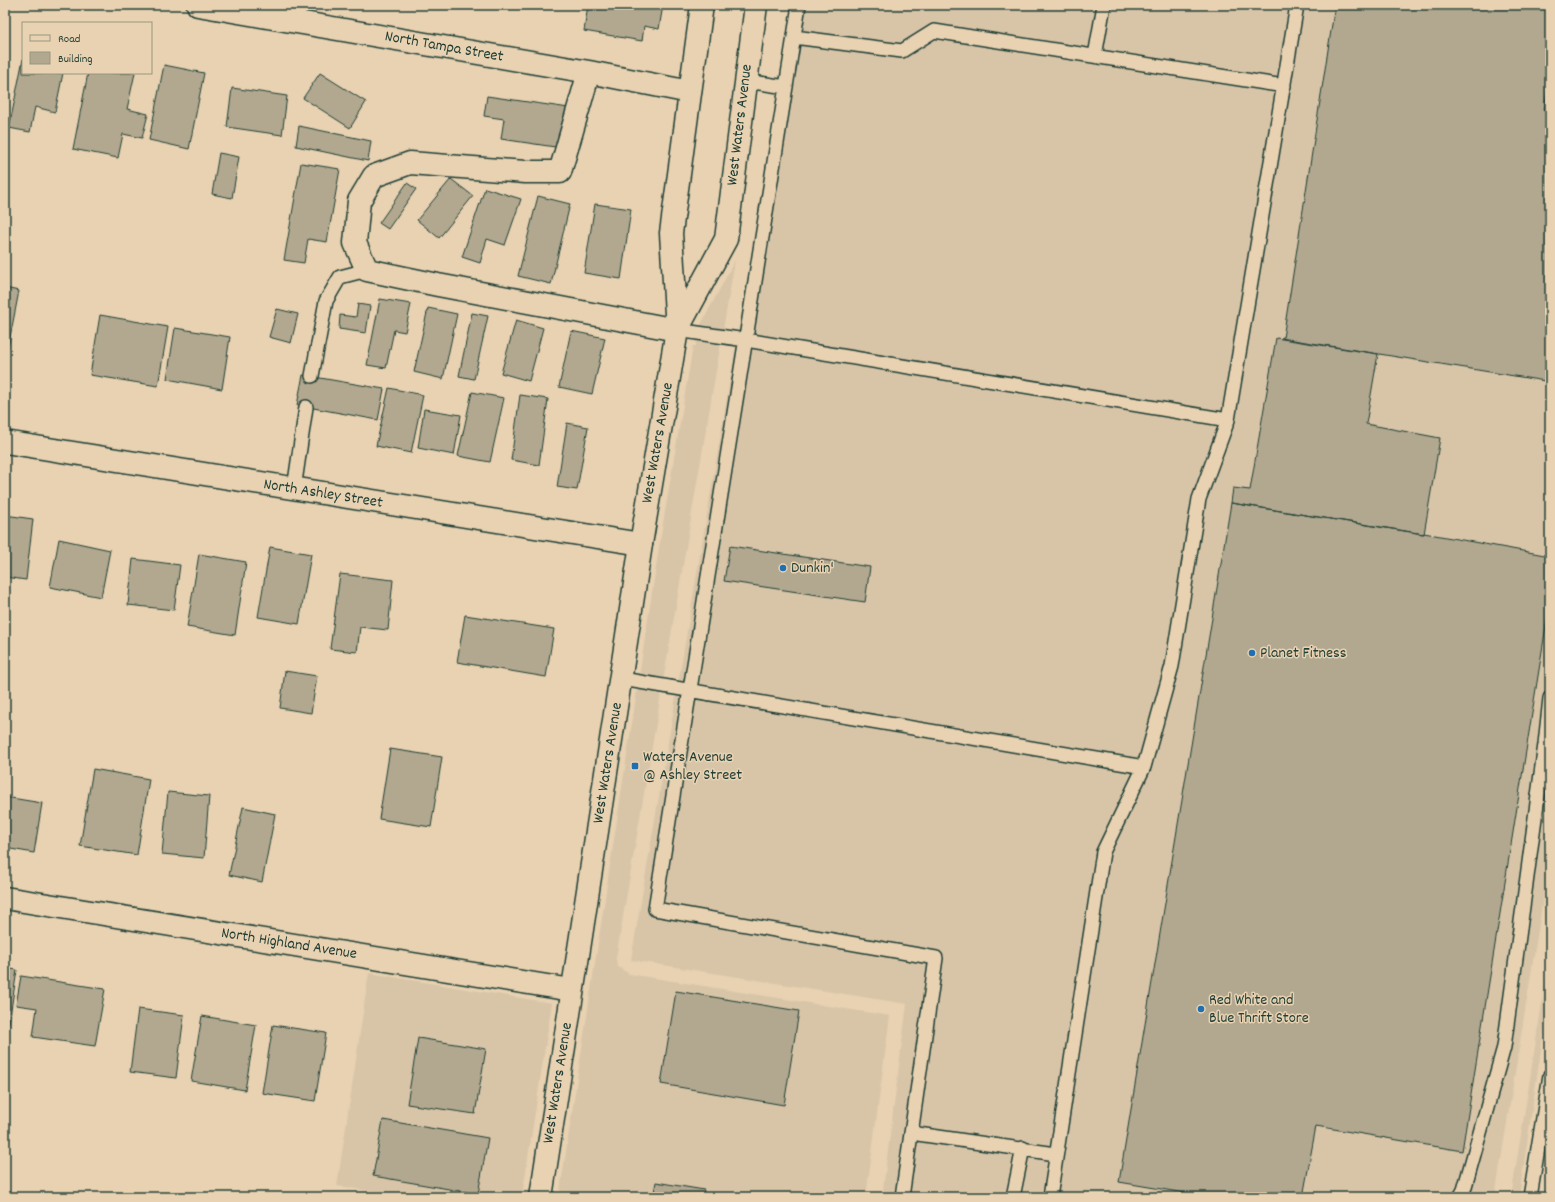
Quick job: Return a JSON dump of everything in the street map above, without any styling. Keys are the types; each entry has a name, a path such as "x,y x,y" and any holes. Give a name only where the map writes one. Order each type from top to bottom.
{"street":[{"name":"North Tampa Street","path":"198,5 589,72 690,92"},
{"name":"West Waters Avenue","path":"541,1197 572,990 622,679 641,544 677,330 671,233 702,5"},
{"name":"West Waters Avenue","path":"677,330 726,239 756,5"},
{"path":"589,72 560,172 525,172 410,163 374,176 359,201 355,243 367,270 445,287 677,330"},
{"name":"North Ashley Street","path":"5,442 641,544"},
{"name":"North Highland Avenue","path":"5,898 572,990"}],"lane":[{"path":"799,5 655,909 936,958 902,1197"},
{"path":"1095,56 1104,5"},
{"path":"1050,1197 1103,852 1144,767 1172,666 1199,499 1228,420 1298,5"},
{"path":"794,37 902,51 934,31 1284,86"},
{"path":"746,81 786,87"},
{"path":"312,376 326,301 340,277 367,270"},
{"path":"677,330 746,340 1228,420"},
{"path":"294,489 306,407"},
{"path":"622,679 1144,767"},
{"path":"1460,1197 1464,1190 1504,1047 1550,698"},
{"path":"1530,1197 1550,1075"},
{"path":"911,1132 1056,1154"},
{"path":"1013,1197 1023,1148"}],"shaded area":[{"path":"794,5 1550,5 1550,856 1495,1197 882,1197 907,1004 631,960"},
{"path":"735,260 616,958 617,966 629,974 890,1016 866,1197 559,1197 659,547 693,346 696,346 696,334"},
{"path":"1550,953 1550,990 1519,1197 1511,1197"},
{"path":"369,973 552,1003 522,1197 409,1197 337,1186"}],"building":[{"path":"588,5 663,5 659,29 644,26 642,41 584,31"},
{"path":"1335,5 1533,5 1550,8 1550,73 1544,110 1550,111 1550,353 1545,381 1281,338 1283,338"},
{"path":"22,64 22,74 63,74 55,112 35,107 30,132 9,128"},
{"path":"164,65 204,73 189,149 149,140"},
{"path":"320,73 366,102 350,128 303,98"},
{"path":"88,74 135,74 127,109 148,114 142,138 123,134 118,158 73,149"},
{"path":"232,88 287,96 282,135 227,127"},
{"path":"487,96 569,108 562,148 501,139 504,119 484,116"},
{"path":"299,126 371,141 368,161 296,146"},
{"path":"219,153 239,157 232,198 212,194"},
{"path":"301,163 340,169 327,242 308,239 304,263 284,260"},
{"path":"451,179 473,196 439,238 417,220"},
{"path":"407,183 416,189 388,229 379,223"},
{"path":"485,188 521,199 505,245 487,239 480,263 462,257"},
{"path":"538,196 570,204 551,284 518,276"},
{"path":"595,204 631,209 621,279 584,273"},
{"path":"5,288 19,291 5,363"},
{"path":"380,299 411,304 405,332 394,330 386,368 367,365"},
{"path":"358,304 370,306 366,333 339,329 340,315 356,317"},
{"path":"428,308 457,314 443,379 414,372"},
{"path":"277,309 298,314 291,343 269,337"},
{"path":"472,313 488,316 474,379 459,376"},
{"path":"100,315 168,327 158,386 90,375"},
{"path":"516,320 543,328 529,381 501,373"},
{"path":"175,328 230,337 222,389 167,379"},
{"path":"571,331 605,338 592,394 559,387"},
{"path":"1276,338 1378,354 1366,424 1440,438 1424,534 1231,503 1233,488 1250,490"},
{"path":"303,375 384,389 378,420 297,405"},
{"path":"389,388 423,395 411,453 376,446"},
{"path":"472,392 504,398 490,462 458,456"},
{"path":"520,395 548,399 539,465 511,460"},
{"path":"424,409 461,415 454,455 418,448"},
{"path":"567,423 588,427 577,490 557,487"},
{"path":"1231,503 1424,533 1550,556 1550,601 1462,1151 1316,1126 1303,1197 1209,1197 1119,1182"},
{"path":"5,515 33,519 26,580 5,577"},
{"path":"59,539 110,550 101,597 50,587"},
{"path":"730,546 870,567 865,602 724,581"},
{"path":"270,547 311,554 299,624 258,617"},
{"path":"199,554 246,562 235,635 187,627"},
{"path":"133,559 180,565 174,610 128,605"},
{"path":"340,574 393,580 388,630 360,627 357,652 330,649"},
{"path":"465,615 554,629 546,677 457,662"},
{"path":"285,671 317,676 311,713 280,708"},
{"path":"390,749 442,757 431,827 379,819"},
{"path":"93,769 149,779 137,855 80,846"},
{"path":"168,792 209,796 204,858 162,854"},
{"path":"5,797 42,803 34,853 5,848"},
{"path":"243,807 275,814 262,882 229,875"},
{"path":"5,968 17,970 5,1050"},
{"path":"21,976 105,989 95,1046 33,1037 37,1008 16,1005"},
{"path":"676,991 799,1011 784,1105 661,1084"},
{"path":"138,1009 184,1015 176,1078 130,1072"},
{"path":"202,1016 256,1025 245,1090 191,1081"},
{"path":"273,1025 326,1033 315,1101 262,1093"},
{"path":"418,1038 486,1049 475,1114 407,1104"},
{"path":"383,1120 488,1138 478,1194 373,1176"},
{"path":"656,1182 704,1190 703,1197 653,1197"},
{"path":"175,1193 198,1197 175,1197"}],"place":[{"name":"Dunkin'","path":"783,568"},
{"name":"Planet Fitness","path":"1252,653"},
{"name":"Waters Avenue @ Ashley Street","path":"635,766"},
{"name":"Red White and Blue Thrift Store","path":"1201,1009"}]}
